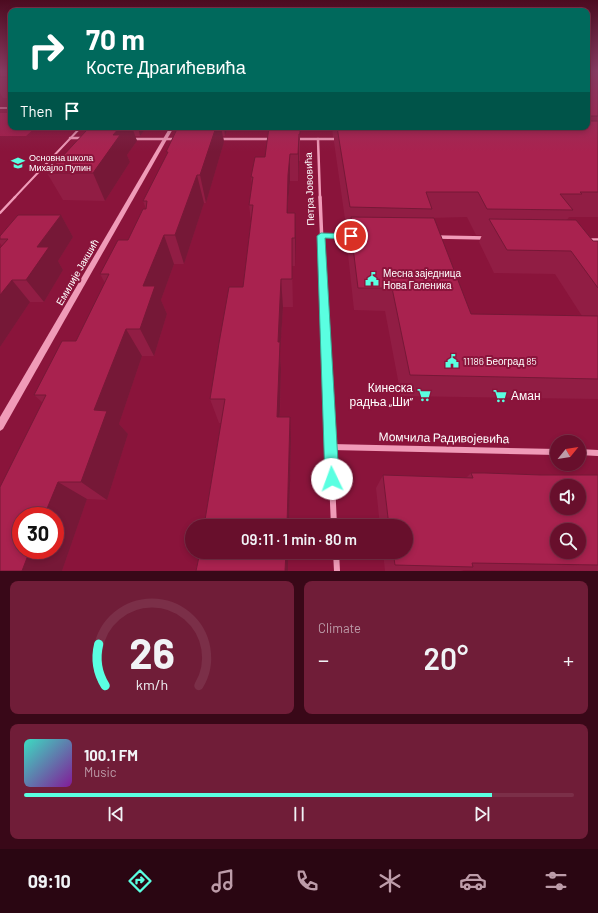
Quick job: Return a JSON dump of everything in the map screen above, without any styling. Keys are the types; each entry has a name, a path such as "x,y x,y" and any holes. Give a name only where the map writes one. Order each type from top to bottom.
{"street":[{"name":"Емилије Јакшић","path":"0,426 170,130"},
{"path":"70,138 85,138"},
{"path":"130,139 184,139"},
{"path":"215,139 278,139"},
{"path":"294,139 344,139"},
{"name":"Петра Јововића","path":"318,139 334,519"},
{"path":"321,236 359,236"},
{"path":"430,237 494,238"},
{"path":"585,240 598,240"},
{"name":"Момчила Радивојевића","path":"330,447 550,452"},
{"path":"586,452 598,453"},
{"path":"336,559 337,571"}],"lane":[{"path":"0,213 78,130"}],"shaded area":[{"path":"0,113 8,113 8,130 33,130 26,136 0,136"}],"building":[{"path":"590,98 598,98 598,116 590,116"},
{"path":"590,121 598,121 598,192 560,194 573,210 487,209 478,192 426,192 432,209 350,207 337,130 590,130"},
{"path":"117,130 113,135 120,135 93,173 47,173 86,131"},
{"path":"177,130 215,130 200,175 197,175 175,235 164,235 143,286 155,286 140,329 126,329 94,410 107,411 81,482 58,482 48,507 12,507 12,559 27,559 22,571 0,571 0,487 46,395 34,395 62,341 76,341 109,274 100,274 118,240 128,240 143,209 146,209 147,201 143,201 168,152 166,152"},
{"path":"269,130 300,130 298,154 290,154 287,213 295,213 295,238 292,238 292,279 281,279 278,342 280,342 277,417 290,417 287,519 205,519 225,399 210,399 229,287 243,287 253,205 249,205 253,177 251,177 255,157 265,157"},
{"path":"18,215 61,215 37,247 49,247 26,280 12,280 0,295 0,248 8,239 0,239 0,236"},
{"path":"351,217 434,218 471,314 598,316 598,379 410,375 392,288 358,288 350,223 352,223"},
{"path":"489,219 576,220 593,241 598,241 598,288 571,251 507,250"},
{"path":"471,473 598,475 598,565 472,563 473,567 395,565 394,559 413,559 413,519 388,519 383,475 473,478"},
{"path":"199,559 286,559 285,571 196,571"}],"place":[{"name":"Основна школа Михајло Пупин","path":"18,163"},
{"name":"Месна заједница Нова Галеника","path":"372,279"},
{"name":"11186 Београд 85","path":"452,361"},
{"name":"Кинеска радња „Ши”","path":"424,395"},
{"name":"Аман","path":"500,396"}],"route":[{"path":"332,479 321,236 351,236"}]}
